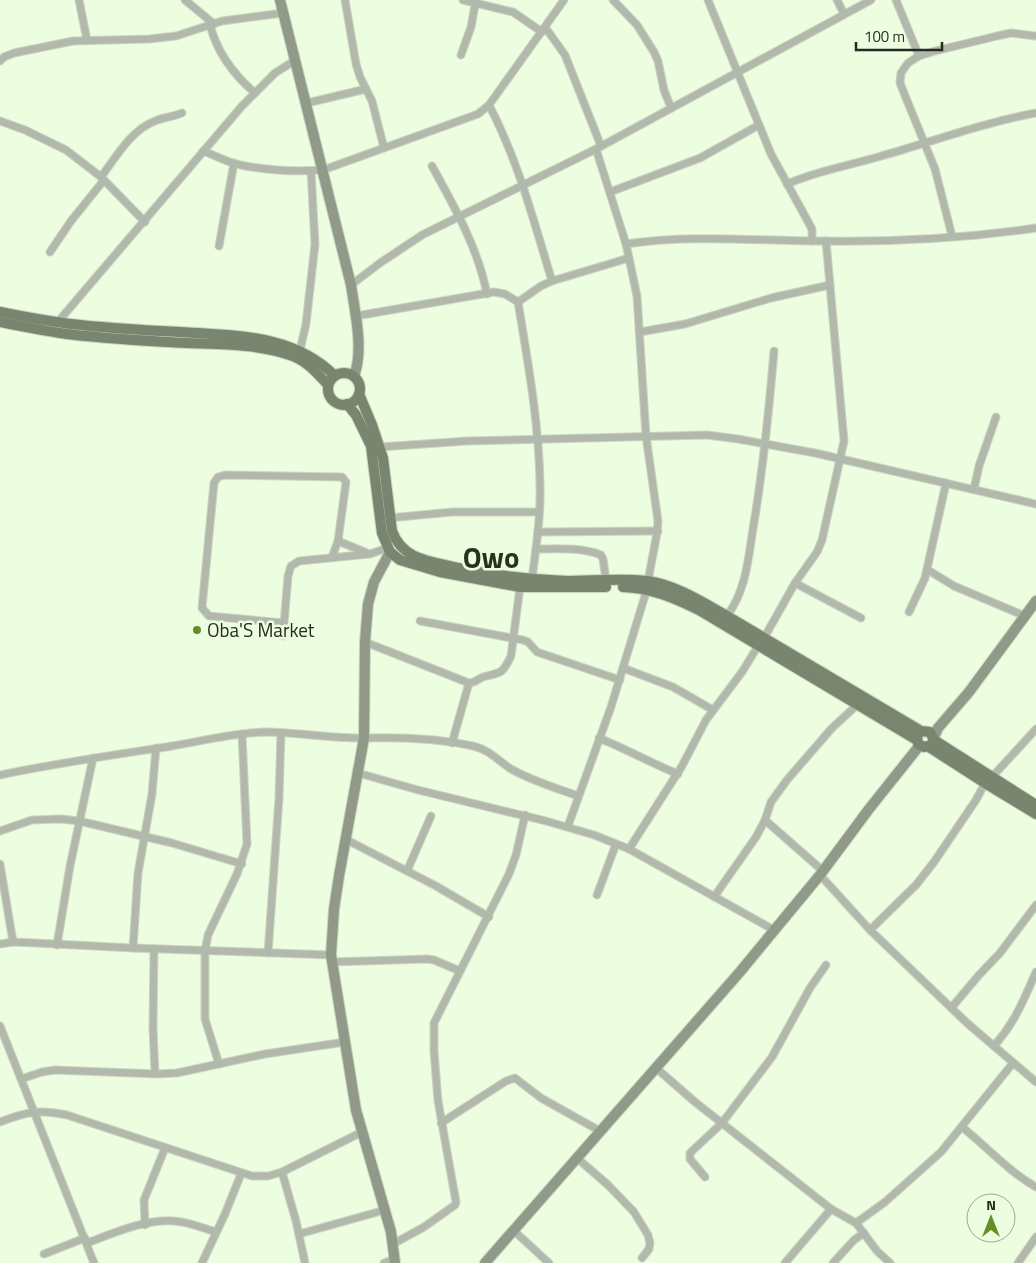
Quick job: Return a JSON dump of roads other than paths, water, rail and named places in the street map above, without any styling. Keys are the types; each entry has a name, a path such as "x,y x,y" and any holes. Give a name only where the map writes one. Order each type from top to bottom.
{"main road":[{"path":"0,312 58,323 254,337 272,340 300,350 325,366 335,376"},
{"path":"0,322 50,331 172,342 240,344 289,355 300,360 316,372 328,385"},
{"path":"350,375 360,386 359,394 354,401 347,404 339,404 332,400 328,393 328,385 335,376 350,375"},
{"path":"359,394 380,447 389,518 395,540 401,548 413,556 431,563 506,580 520,587 647,585 761,642 928,737 1036,814"},
{"path":"347,404 356,415 370,446 382,533 389,550 408,563 433,570 506,580 606,580 674,589 727,616 761,642 857,705 928,737"},
{"path":"989,780 1036,805"}],"street":[{"path":"79,0 86,40"},
{"path":"184,0 212,24 214,38 231,68 241,81 256,93"},
{"path":"280,0 351,285 356,316 358,366 350,375"},
{"path":"345,0 354,56 360,77 372,101 384,148"},
{"path":"463,0 513,12 544,30 565,56 599,147 626,244 637,296 646,436 658,530 647,585 620,680 568,826"},
{"path":"203,151 234,164 256,168 323,170 478,114 489,105 564,0"},
{"path":"613,0 637,25 654,52 658,60 664,90 672,108"},
{"path":"708,0 771,154 812,229 812,241"},
{"path":"837,0 844,14"},
{"path":"351,285 422,235 599,147 871,0"},
{"path":"896,0 919,56"},
{"path":"461,55 471,27 476,2"},
{"path":"0,61 14,53 73,40 149,39 176,36 212,24 282,13"},
{"path":"952,236 940,186 900,83 901,73 908,63 919,56 1011,33 1036,36"},
{"path":"50,331 145,222 203,151 275,73 294,61"},
{"path":"307,103 366,88"},
{"path":"489,105 510,151 552,281"},
{"path":"50,252 124,146 142,128 156,120 173,118 182,113"},
{"path":"786,184 806,175 877,158 1008,118 1036,113"},
{"path":"0,122 25,130 66,150 102,179 145,222"},
{"path":"610,192 700,158 759,126"},
{"path":"219,246 234,164"},
{"path":"432,166 466,230 481,269 487,294"},
{"path":"300,350 306,324 315,244 311,171"},
{"path":"626,244 679,238 812,241 890,240 1036,228"},
{"path":"629,849 678,774 699,730 742,672 795,583 817,552 822,540 844,441 826,241"},
{"path":"518,302 541,286 552,281 629,258"},
{"path":"640,332 685,324 780,296 830,285"},
{"path":"356,316 494,292 505,294 518,302 538,439 539,512 532,579"},
{"path":"727,616 734,606 744,583 756,511 774,351"},
{"path":"974,489 979,466 996,417"},
{"path":"380,447 467,441 707,436 764,443 1036,504"},
{"path":"284,623 209,616 202,608 214,483 218,477 225,475 342,477 346,482 338,541 332,557"},
{"path":"909,612 928,570 946,483"},
{"path":"389,518 452,512 539,512"},
{"path":"538,532 658,530"},
{"path":"338,541 370,554"},
{"path":"536,549 589,551 601,555 606,580"},
{"path":"283,636 288,576 291,566 299,561 370,554 389,550"},
{"path":"384,1263 395,1261 393,1244 356,1110 332,959 334,909 364,738 366,615 370,594 389,550"},
{"path":"928,570 954,586 1025,616"},
{"path":"795,583 861,618"},
{"path":"365,642 468,684 496,675 503,669 511,656 520,587"},
{"path":"485,1263 774,930 928,737 968,692 1036,601"},
{"path":"420,621 528,642 537,652 620,680"},
{"path":"623,668 673,687 713,710"},
{"path":"452,743 468,684"},
{"path":"714,897 756,837 765,820 771,802 787,780 832,728 857,705"},
{"path":"870,930 916,885 989,780 1036,729"},
{"path":"268,953 279,798 281,733"},
{"path":"0,775 242,734 281,733 364,738 416,738 474,746 491,753 510,768 578,796"},
{"path":"219,1064 205,1019 205,951 210,928 242,864 247,844 242,734"},
{"path":"599,738 678,774"},
{"path":"133,948 138,873 155,774 156,748"},
{"path":"57,945 70,866 93,758"},
{"path":"358,773 418,790 568,826 616,844 629,849 774,930"},
{"path":"393,1244 424,1227 455,1205 456,1202 441,1123 436,1079 434,1023 489,917 516,855 525,815"},
{"path":"407,871 432,816"},
{"path":"0,831 32,820 61,818 79,820 145,836 242,864"},
{"path":"765,820 821,873 870,930 967,1023 1036,1082"},
{"path":"345,839 489,917"},
{"path":"597,895 616,844"},
{"path":"0,864 13,942"},
{"path":"952,1007 1000,953 1036,905"},
{"path":"0,944 13,942 268,953 332,959 427,959 460,971"},
{"path":"154,949 153,1028 155,1073"},
{"path":"705,1177 690,1159 690,1156 722,1123 772,1057 810,988 826,965"},
{"path":"994,1046 1009,1029 1016,1017 1036,972"},
{"path":"0,1026 94,1263"},
{"path":"21,1079 42,1072 56,1070 176,1072 265,1054 345,1042"},
{"path":"856,1223 885,1202 940,1152 1013,1063"},
{"path":"656,1068 831,1209 856,1223 877,1251 890,1263"},
{"path":"441,1123 506,1081 515,1078 541,1098 600,1131"},
{"path":"0,1122 34,1111 67,1114 241,1174 252,1176 268,1176 282,1172 362,1132"},
{"path":"962,1127 1019,1177 1036,1187"},
{"path":"145,1225 144,1200 165,1148"},
{"path":"577,1158 608,1185 634,1212 648,1235 650,1243 649,1249 642,1258"},
{"path":"282,1172 305,1263"},
{"path":"202,1263 241,1174"},
{"path":"785,1263 831,1209"},
{"path":"299,1234 385,1210"},
{"path":"44,1254 117,1232 163,1221 175,1221 216,1232"},
{"path":"513,1230 549,1263"},
{"path":"833,1263 854,1240 864,1233"},
{"path":"1018,1263 1036,1237"}],"place":[{"name":"Oba'S Market","path":"197,630"}],"district":[{"name":"Owo","path":"491,558"}]}
